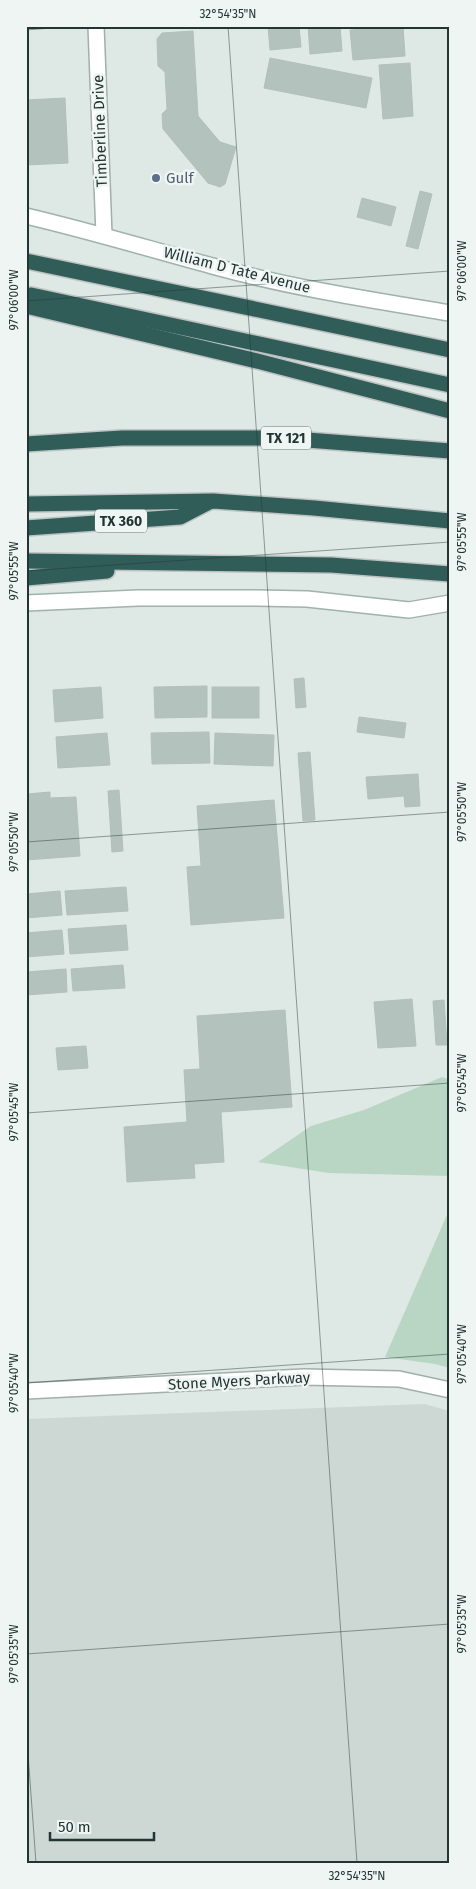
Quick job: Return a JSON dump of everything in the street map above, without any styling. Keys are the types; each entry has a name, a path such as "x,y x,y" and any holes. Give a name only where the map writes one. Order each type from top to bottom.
{"highway":[{"path":"26,261 450,350"},
{"path":"26,296 31,295 450,384"},
{"path":"26,306 261,362 450,411"},
{"name":"TX 121","path":"26,444 122,438 280,438 450,451"},
{"path":"26,504 213,501 450,521"},
{"name":"TX 360","path":"26,528 180,517 213,501"},
{"path":"26,561 331,565 450,574"},
{"path":"26,578 111,570 125,563"}],"main road":[{"name":"Timberline Drive","path":"96,26 104,235"},
{"name":"William D Tate Avenue","path":"26,216 104,235 216,268 312,290 450,313"},
{"path":"26,603 81,600 257,598 307,600 409,610 450,603"},
{"name":"Stone Myers Parkway","path":"26,1391 304,1377 399,1379 450,1390"}],"shaded area":[{"path":"424,1404 450,1411 450,1863 26,1863 26,1419"}],"green space":[{"path":"442,1077 450,1080 450,1176 329,1173 258,1162 311,1126 364,1110"},
{"path":"450,1208 450,1368 385,1357"}],"building":[{"path":"268,26 299,26 301,47 270,50"},
{"path":"308,26 340,26 342,51 310,54"},
{"path":"403,26 405,56 353,60 350,30"},
{"path":"193,31 198,116 220,142 236,147 225,184 220,187 208,183 163,129 162,114 167,109 165,72 158,66 157,39 162,33"},
{"path":"270,58 372,78 366,108 264,88"},
{"path":"410,63 413,116 383,119 379,65"},
{"path":"65,98 68,163 26,165 26,100"},
{"path":"420,191 432,194 418,249 406,246"},
{"path":"362,198 396,207 391,226 357,217"},
{"path":"304,678 306,707 296,708 294,679"},
{"path":"207,686 207,717 155,718 154,687"},
{"path":"101,687 103,718 55,722 53,690"},
{"path":"212,687 259,687 259,718 212,718"},
{"path":"359,717 406,723 404,738 357,732"},
{"path":"209,732 210,763 152,764 151,733"},
{"path":"107,733 110,765 58,768 56,737"},
{"path":"215,733 274,735 273,766 214,764"},
{"path":"310,752 315,820 303,821 298,753"},
{"path":"418,774 420,806 405,807 404,796 368,799 366,777"},
{"path":"119,790 123,851 112,852 108,791"},
{"path":"50,792 50,798 76,797 80,856 26,860 27,794"},
{"path":"274,800 284,918 191,925 187,867 201,866 197,806"},
{"path":"126,887 128,911 67,915 65,891"},
{"path":"60,891 62,915 26,918 26,894"},
{"path":"126,925 128,950 70,954 68,929"},
{"path":"62,930 64,954 26,957 26,933"},
{"path":"123,965 125,988 73,991 71,969"},
{"path":"66,969 67,992 26,995 26,972"},
{"path":"412,999 416,1046 378,1048 374,1002"},
{"path":"444,1000 447,1045 436,1045 433,1001"},
{"path":"285,1010 292,1107 221,1112 224,1162 194,1164 195,1178 127,1182 124,1127 187,1122 184,1070 200,1069 197,1016"},
{"path":"86,1046 88,1068 58,1070 56,1048"}],"place":[{"name":"Gulf","path":"156,178"}]}
